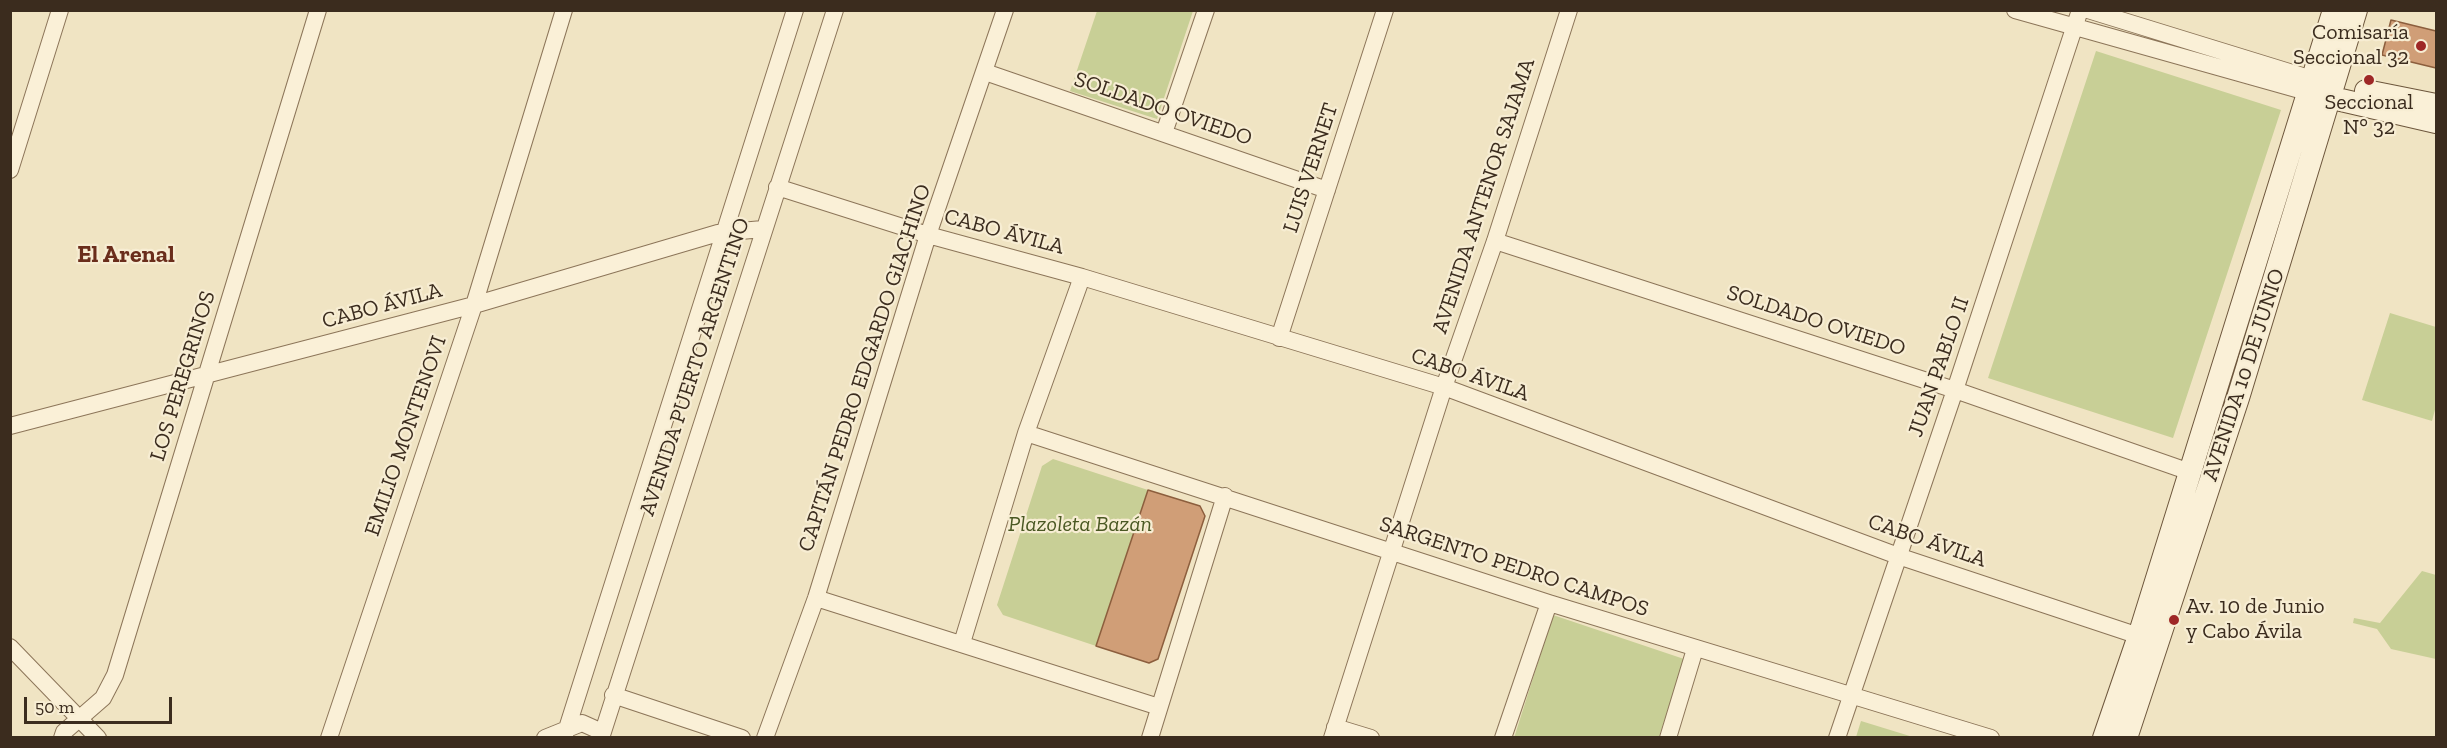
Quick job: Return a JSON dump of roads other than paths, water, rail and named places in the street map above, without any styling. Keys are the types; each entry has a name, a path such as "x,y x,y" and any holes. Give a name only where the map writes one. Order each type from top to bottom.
{"street":[{"path":"10,170 60,10"},
{"name":"LOS PEREGRINOS","path":"62,738 64,732 103,698 115,675 318,10"},
{"name":"EMILIO MONTENOVI","path":"329,738 474,305 564,10"},
{"name":"AVENIDA PUERTO ARGENTINO","path":"565,733 795,10"},
{"name":"AVENIDA PUERTO ARGENTINO","path":"602,735 835,10"},
{"name":"CAPITÁN PEDRO EDGARDO GIACHINO","path":"765,738 816,598 928,235 1005,10"},
{"path":"1164,132 1206,10"},
{"name":"LUIS VERNET","path":"1279,338 1385,10"},
{"name":"AVENIDA ANTENOR SAJAMA","path":"1334,732 1444,387 1495,240 1569,10"},
{"path":"2015,10 2075,28 2320,88 2436,105"},
{"name":"JUAN PABLO II","path":"1837,738 2080,10"},
{"path":"2088,10 2320,88 2436,122"},
{"name":"AVENIDA 10 DE JUNIO","path":"2126,738 2238,398 2320,88 2334,10"},
{"name":"AVENIDA 10 DE JUNIO","path":"2104,738 2139,636 2190,472 2320,88 2356,10"},
{"name":"SOLDADO OVIEDO","path":"985,72 1327,190"},
{"name":"CABO ÁVILA","path":"777,187 928,235 1082,277 1444,387 1898,556 2139,636"},
{"name":"CABO ÁVILA","path":"10,426 474,305 725,232 764,229"},
{"name":"SOLDADO OVIEDO","path":"1495,240 1955,390 2190,472"},
{"path":"962,643 1026,433 1082,277"},
{"name":"SARGENTO PEDRO CAMPOS","path":"1026,433 1549,603 1991,738"},
{"path":"1150,738 1225,496"},
{"path":"816,598 1159,706"},
{"path":"1503,738 1549,603"},
{"path":"10,647 98,738"},
{"path":"1668,738 1695,649"},
{"path":"613,695 742,738"},
{"path":"1931,738 1936,721"},
{"path":"545,738 565,733 582,723 602,735"},
{"path":"1334,732 1371,738"}],"place":[{"name":"Comisaría Seccional 32","path":"2421,46"},
{"name":"Seccional N° 32","path":"2369,80"},
{"name":"Av. 10 de Junio y Cabo Ávila","path":"2174,620"}],"district":[{"name":"El Arenal","path":"126,255"}],"park label":[{"name":"Plazoleta Bazán","path":"1080,525"}]}
